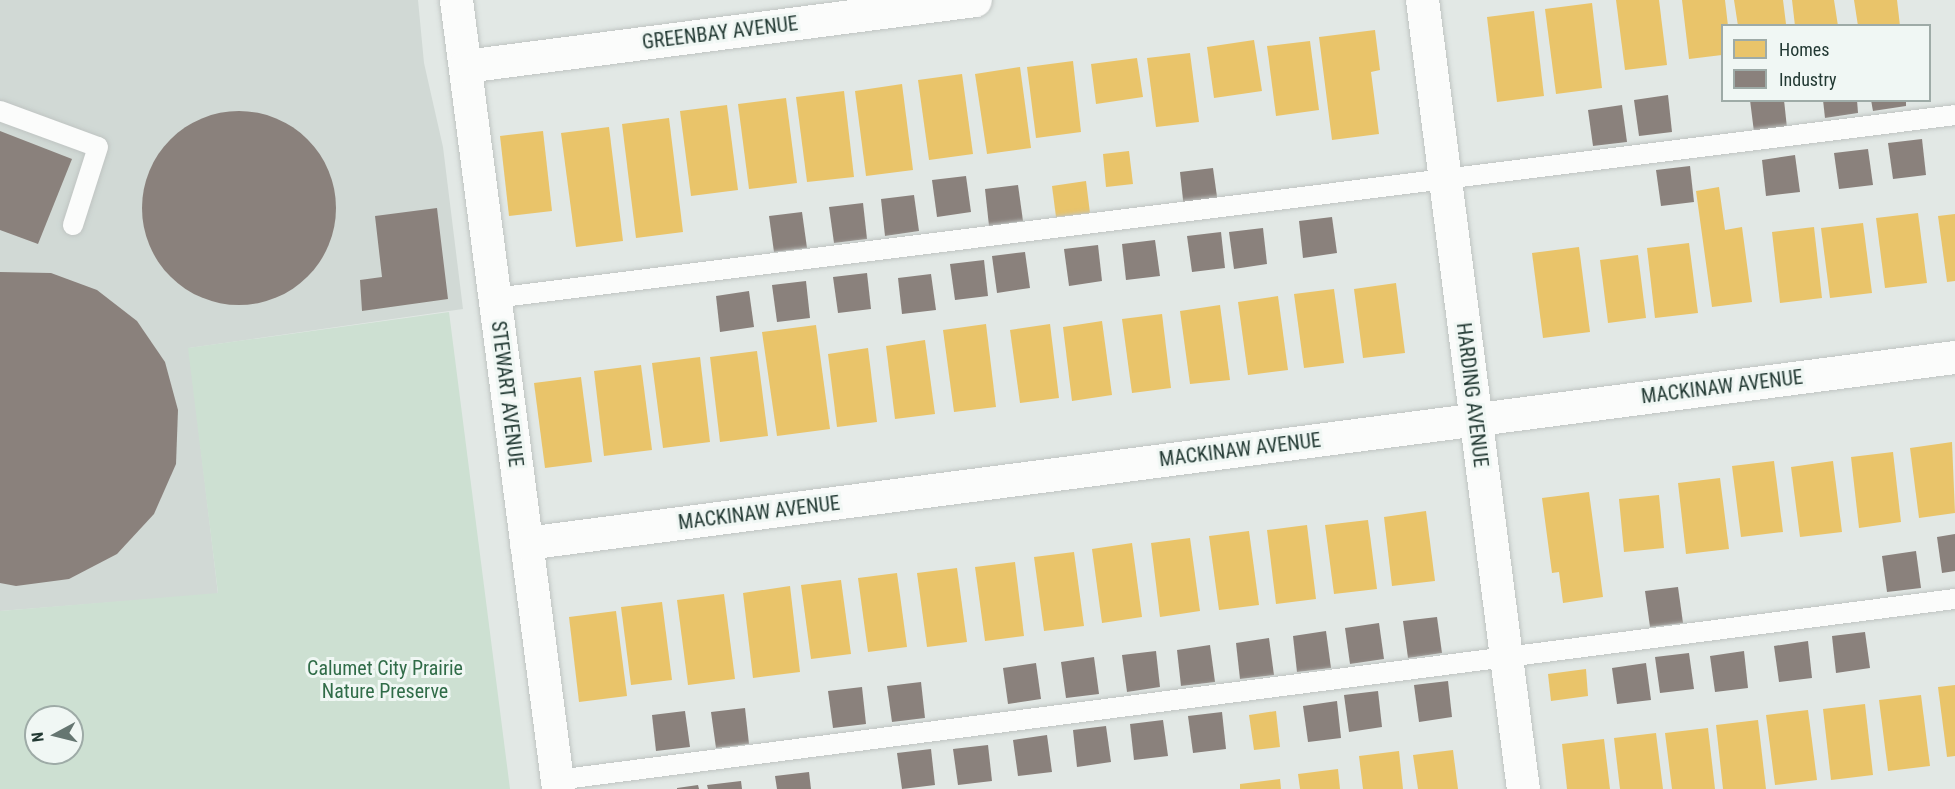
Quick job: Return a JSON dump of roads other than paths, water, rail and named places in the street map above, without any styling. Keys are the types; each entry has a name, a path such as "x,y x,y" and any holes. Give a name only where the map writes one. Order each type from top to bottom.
{"street":[{"name":"STEWART AVENUE","path":"456,0 557,785"},
{"name":"GREENBAY AVENUE","path":"465,66 975,0"},
{"name":"HARDING AVENUE","path":"1422,0 1523,789"},
{"name":"MACKINAW AVENUE","path":"526,543 1955,357"}],"lane":[{"path":"0,111 98,147 73,225"},
{"path":"495,298 1955,115"},
{"path":"557,785 1955,599"}],"park label":[{"name":"Calumet City Prairie Nature Preserve","path":"385,680"}]}
